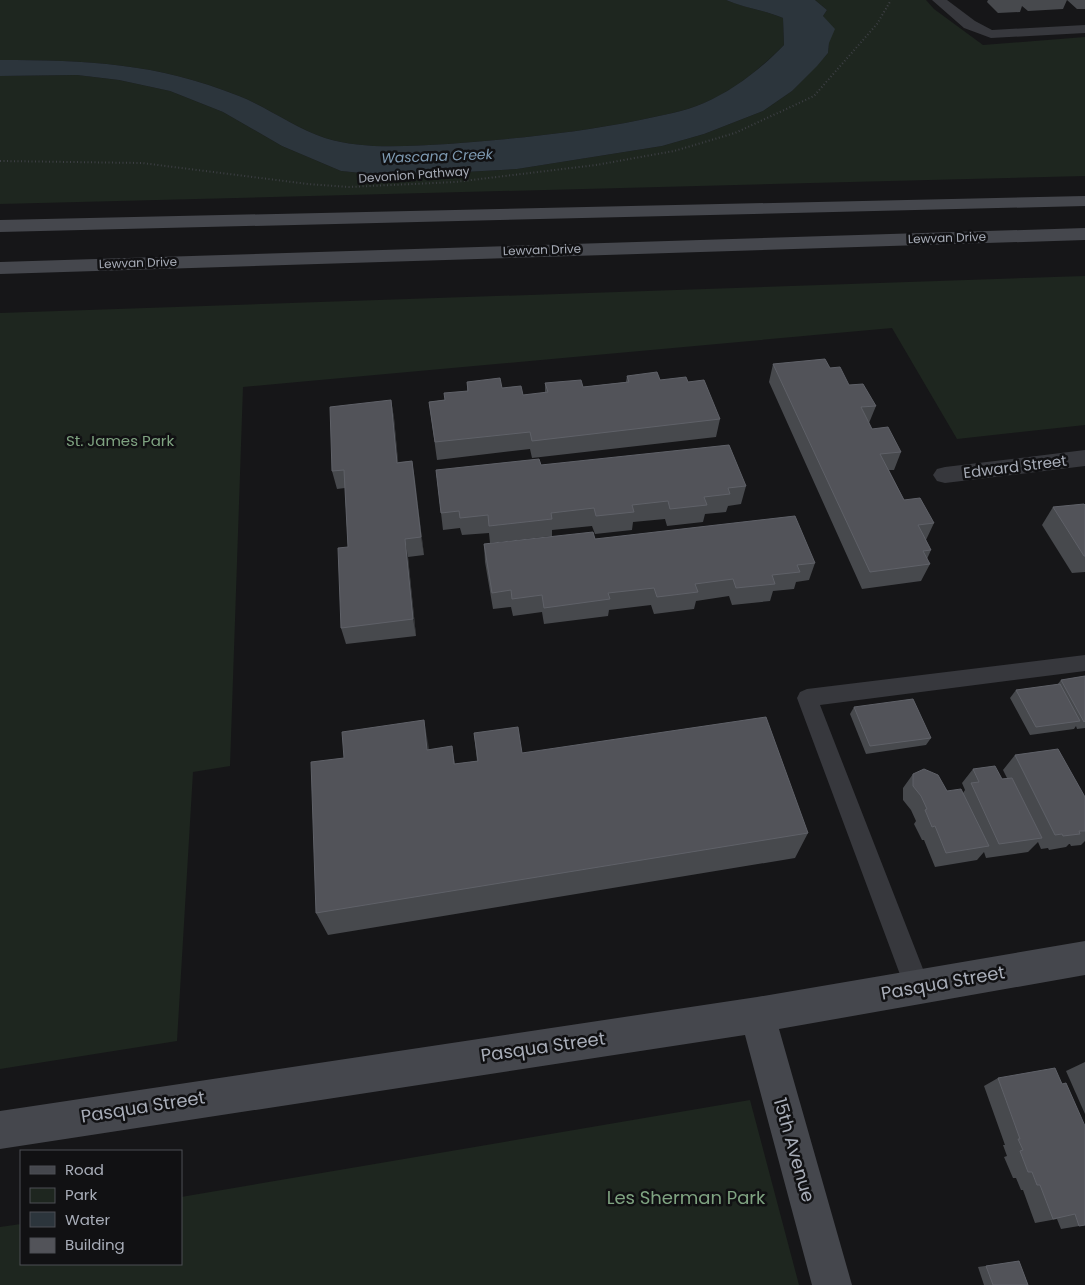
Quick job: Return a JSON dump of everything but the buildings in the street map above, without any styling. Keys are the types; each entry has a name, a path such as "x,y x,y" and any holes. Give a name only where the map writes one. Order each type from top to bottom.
{"main road":[{"path":"0,226 1085,200"},
{"name":"Lewvan Drive","path":"0,268 1085,234"},
{"name":"Pasqua Street","path":"0,1130 756,1015 1085,958"},
{"name":"15th Avenue","path":"756,1015 832,1285"}],"street":[{"path":"939,0 965,24 976,30 991,34 1085,28"},
{"name":"Edward Street","path":"946,475 1085,458"}],"lane":[{"path":"917,987 807,698 1085,663"}],"path":[{"name":"Devonion Pathway","path":"0,161 142,163 182,166 308,184 385,187 454,182 587,166 674,151 735,133 814,96 877,24 891,0"}],"green space":[{"path":"0,0 726,0 783,18 784,45 757,70 726,92 696,106 673,113 592,129 520,138 448,144 370,146 340,142 314,134 239,96 179,76 150,70 92,63 0,60"},
{"path":"815,0 926,0 934,9 983,45 1085,37 1085,176 0,204 0,76 77,75 119,80 170,91 223,112 282,146 341,171 392,176 517,169 662,146 704,134 763,111 792,91 828,53 829,43 823,16 827,10"},
{"name":"St. James Park","path":"1085,276 1085,425 957,439 892,328 243,387 230,766 193,772 177,1041 0,1069 0,313"},
{"name":"Les Sherman Park","path":"750,1100 799,1285 0,1285 0,1227 20,1224 20,1265 182,1265 182,1197"}],"water":[{"name":"Wascana Creek","path":"726,0 815,0 827,10 823,16 835,29 829,43 828,53 792,91 763,111 704,134 662,146 517,169 392,176 341,171 282,146 223,112 170,91 119,80 77,75 0,76 0,60 63,61 150,70 179,76 239,96 325,138 370,146 417,146 520,138 592,129 673,113 704,103 737,85 757,70 784,45 783,18"}]}
